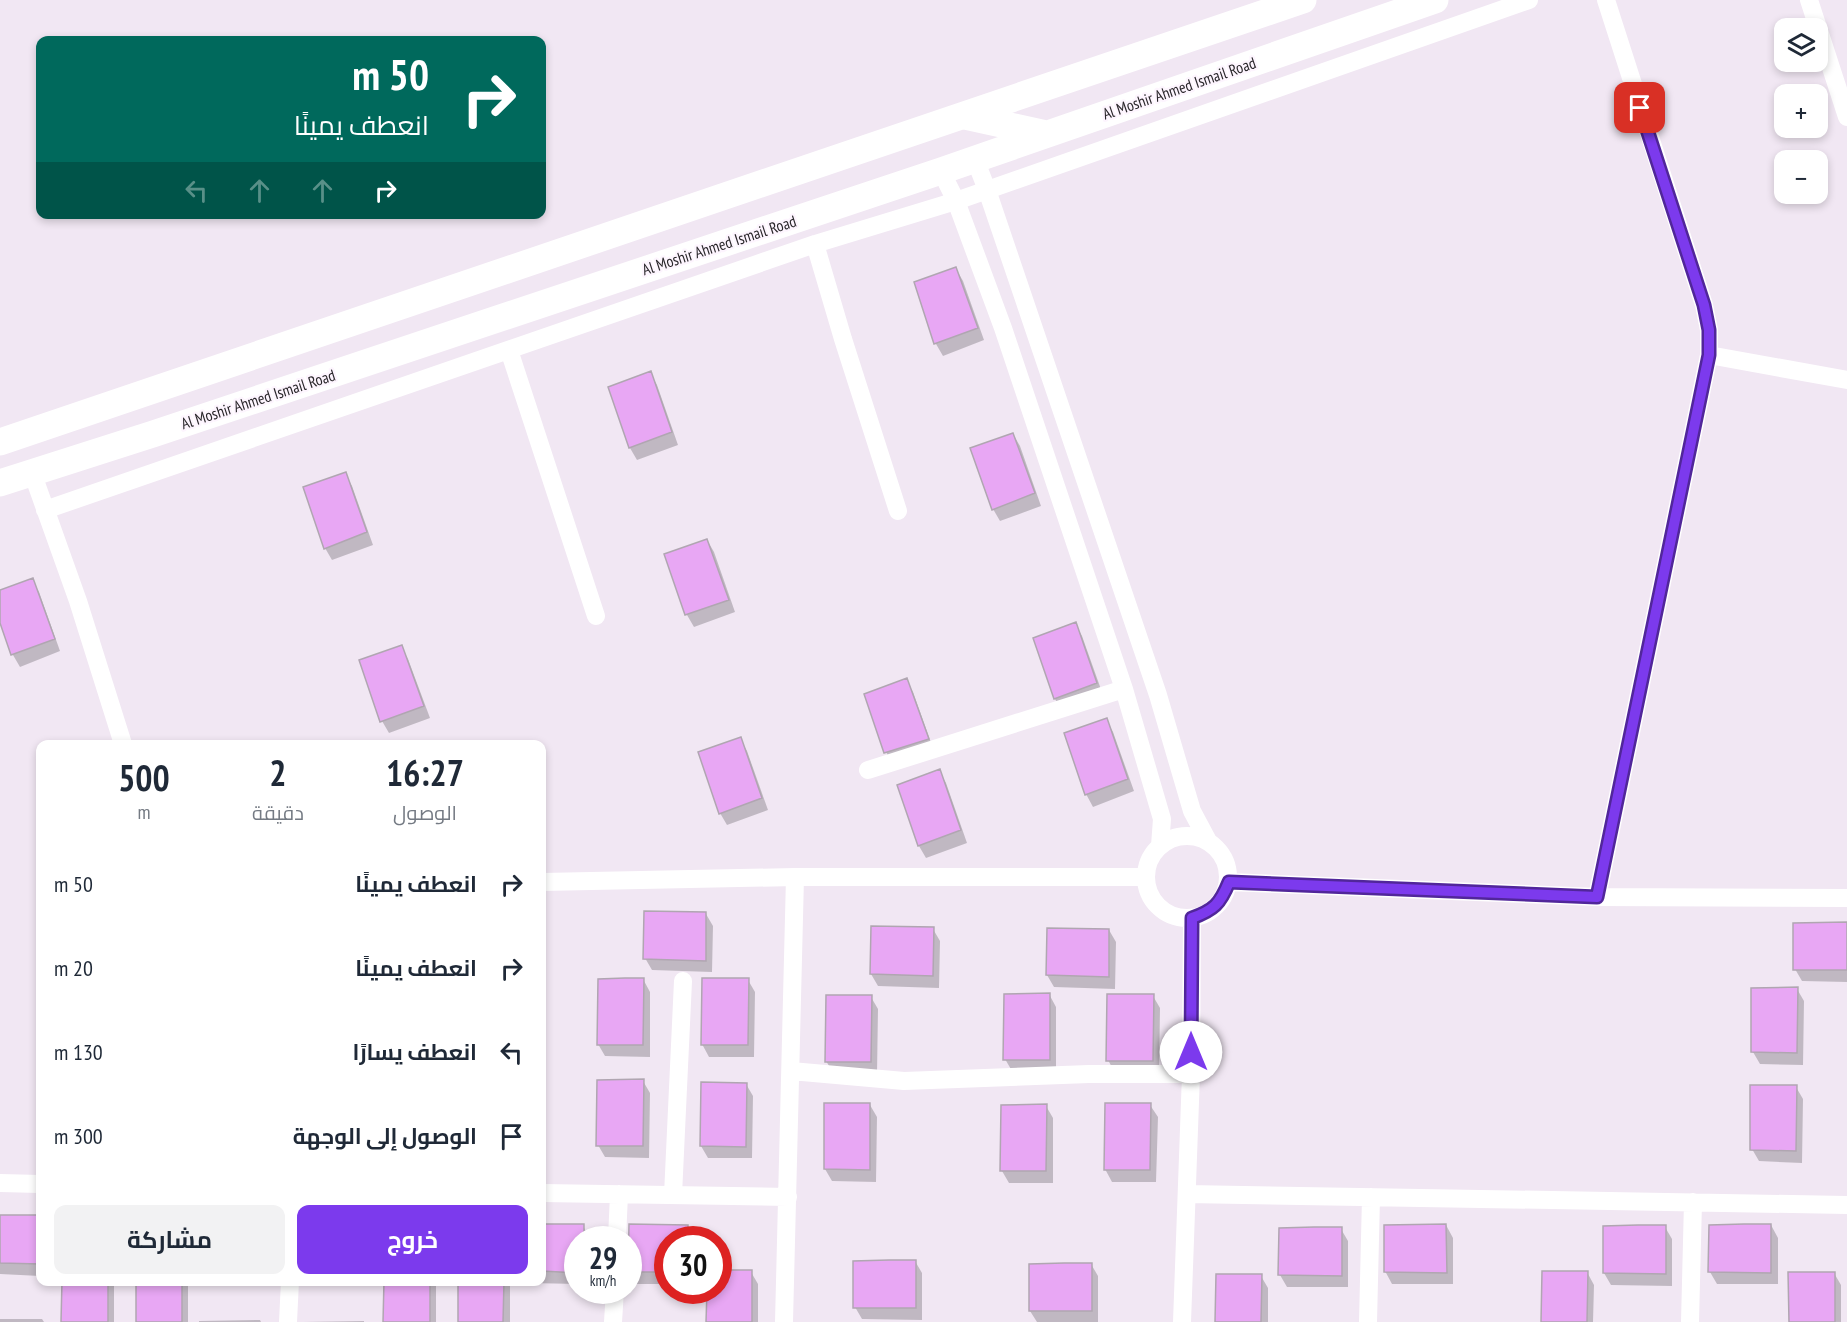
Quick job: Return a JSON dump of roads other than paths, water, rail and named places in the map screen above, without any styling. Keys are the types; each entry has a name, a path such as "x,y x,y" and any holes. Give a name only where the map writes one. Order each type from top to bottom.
{"street":[{"path":"0,442 1303,0"},
{"name":"Al Moshir Ahmed Ismail Road","path":"2,488 32,472 153,434 940,171 1435,0"},
{"path":"45,510 815,244 956,201 1529,0"},
{"path":"1597,897 1709,355 1709,330 1704,305 1606,0"},
{"path":"1809,0 1847,117"},
{"path":"963,116 1046,134"},
{"path":"975,159 1158,695 1191,812 1208,841 1220,851 1227,866 1229,882 1222,899 1209,912 1192,918 1175,916 1160,908 1150,894 1146,877 1149,860 1160,846 1174,837 1192,836 1208,841"},
{"path":"940,171 956,201 1003,328 1124,689 1162,819 1160,846"},
{"path":"815,244 898,511"},
{"path":"509,350 596,616"},
{"path":"1709,355 1847,380"},
{"path":"32,472 78,601 122,740"},
{"path":"868,770 1124,689"},
{"path":"546,882 795,877 1146,877"},
{"path":"784,1322 795,877"},
{"path":"1229,882 1597,897 1847,898"},
{"path":"1182,1322 1191,1074 1192,918"},
{"path":"673,1195 682,981"},
{"path":"791,1071 903,1081 1089,1074 1191,1074"},
{"path":"0,1183 36,1184"},
{"path":"546,1193 788,1197"},
{"path":"618,1226 619,1194"},
{"path":"1187,1194 1847,1205"},
{"path":"1368,1322 1371,1197"},
{"path":"1690,1322 1693,1202"},
{"path":"288,1322 290,1286"},
{"path":"613,1322 614,1304"}]}
